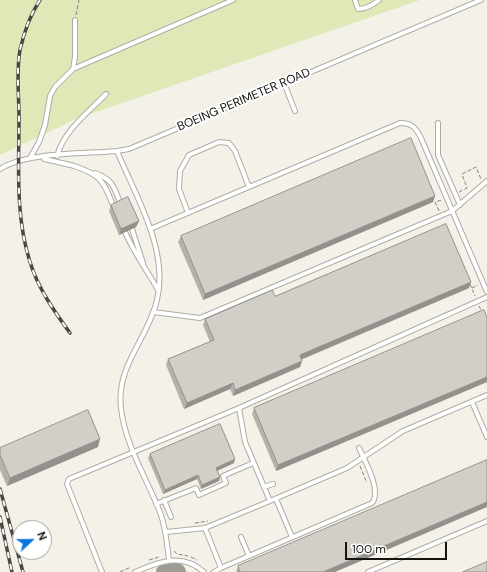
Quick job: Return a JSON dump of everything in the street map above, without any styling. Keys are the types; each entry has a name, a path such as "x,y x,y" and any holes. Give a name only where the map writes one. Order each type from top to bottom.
{"lane":[{"path":"30,158 39,142 45,125 50,96 55,87 73,69 233,0"},
{"path":"355,0 358,9 363,9 379,0"},
{"name":"BOEING PERIMETER ROAD","path":"0,169 7,164 30,158 129,149 481,0"},
{"path":"73,69 75,57 75,20"},
{"path":"284,84 295,111"},
{"path":"57,156 60,146 68,133 106,94"},
{"path":"150,229 400,123 406,123 416,128 487,292"},
{"path":"438,123 438,155 460,205"},
{"path":"188,213 179,189 180,171 189,155 219,142 229,144 235,151 249,187"},
{"path":"118,151 150,229 159,256 158,290 153,312 128,360 123,375 120,406 123,422 166,532 168,560"},
{"path":"39,158 87,171 106,178 111,182 121,205"},
{"path":"87,171 98,178 107,191 114,208"},
{"path":"153,312 200,318 452,211 487,181"},
{"path":"132,229 144,265 158,290"},
{"path":"124,232 133,252 144,265"},
{"path":"102,572 67,484 69,480 239,408 487,297"},
{"path":"166,532 205,528 276,499 347,468 403,431 487,396"},
{"path":"472,402 487,437"},
{"path":"239,408 244,442 270,501"},
{"path":"214,572 372,503 375,499 376,492 359,448"},
{"path":"156,504 196,488 199,495 226,483 223,476 253,462"},
{"path":"264,488 273,484"},
{"path":"276,499 292,538"},
{"path":"164,500 171,517"},
{"path":"369,572 487,521"},
{"path":"205,528 221,568"},
{"path":"241,538 249,556"},
{"path":"135,572 168,560 186,562 204,572"}],"path":[{"path":"75,20 79,0"},
{"path":"358,461 367,483"},
{"path":"193,523 208,520"},
{"path":"173,550 177,554 198,560"}],"green space":[{"path":"0,0 420,0 76,119 0,155"}],"building":[{"path":"411,138 435,196 205,294 181,236"},
{"path":"128,197 139,221 121,229 111,205"},
{"path":"446,224 471,282 300,355 302,361 235,390 233,383 187,403 168,359 214,340 205,319 272,290 275,296"},
{"path":"484,310 487,317 487,377 278,465 254,408"},
{"path":"88,410 100,439 10,478 0,455 0,448"},
{"path":"220,424 235,459 216,468 220,477 202,485 198,475 165,490 150,454"},
{"path":"487,460 487,502 323,572 240,572 238,566"},
{"path":"487,562 487,572 463,572"}],"taxiway":[{"path":"165,572 177,572"}],"railway":[{"path":"40,0 28,24 19,58 20,208 25,244 33,272 47,299 70,333"},
{"path":"0,489 23,572"},
{"path":"0,517 12,572"}]}
